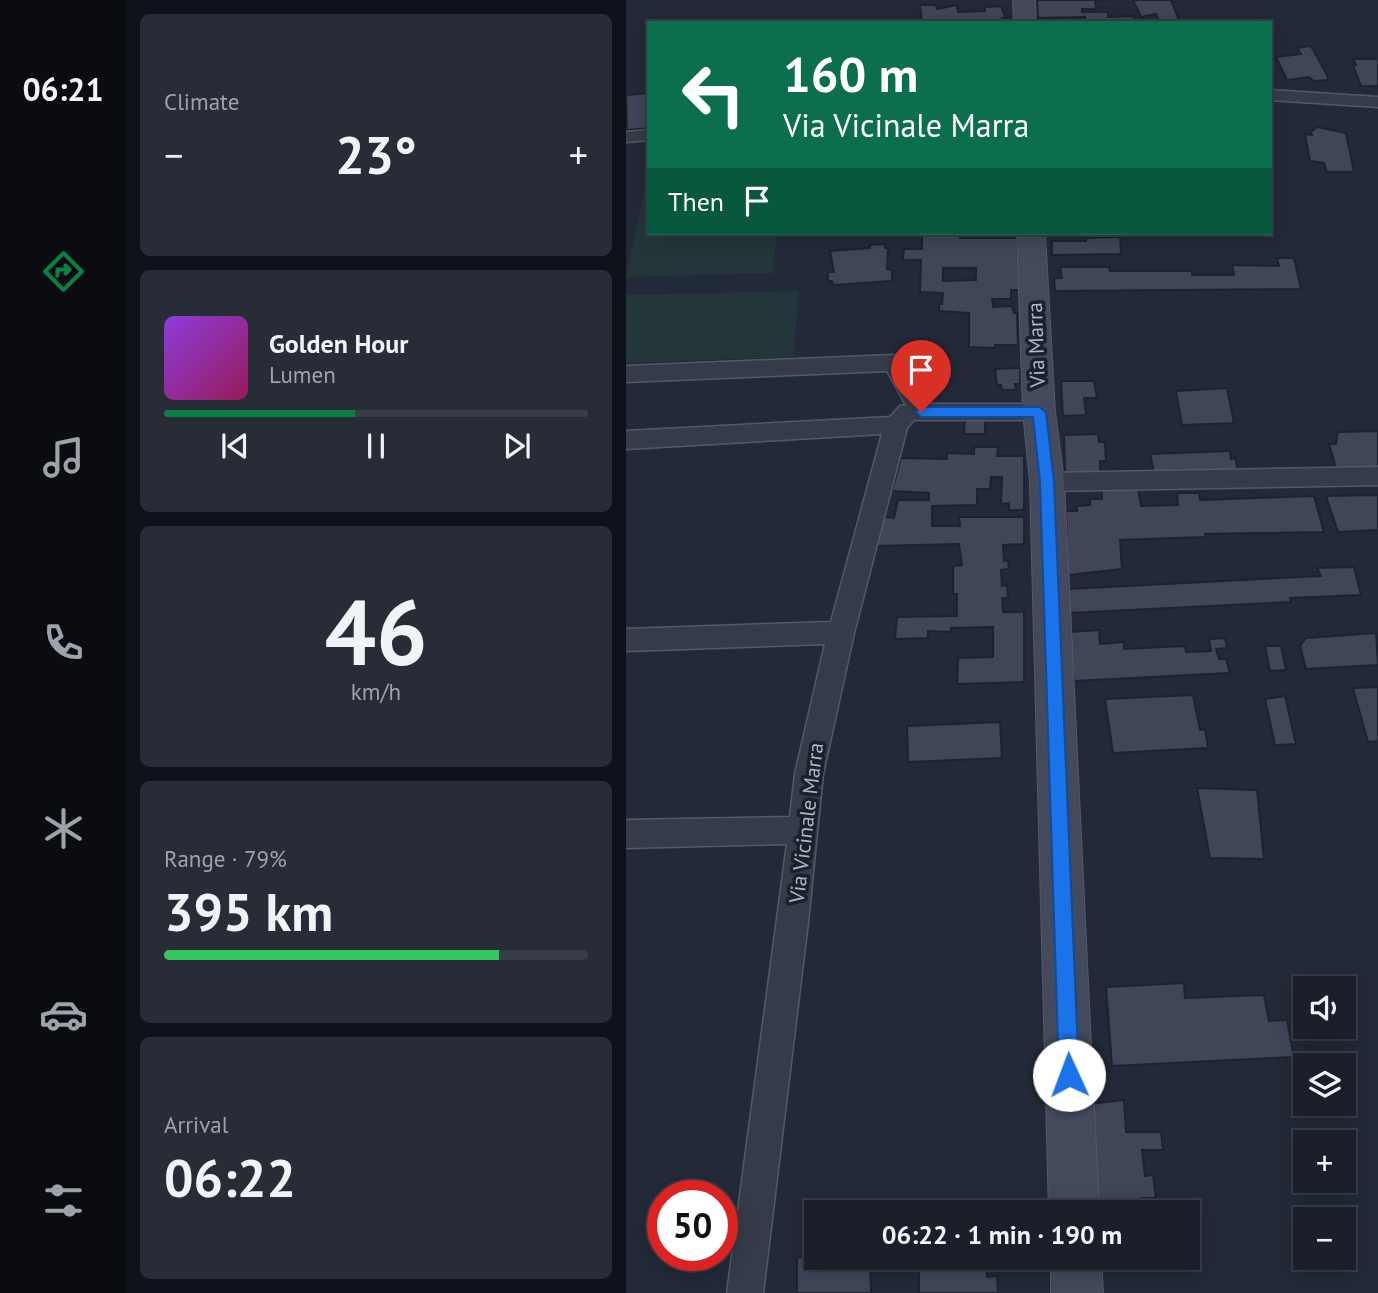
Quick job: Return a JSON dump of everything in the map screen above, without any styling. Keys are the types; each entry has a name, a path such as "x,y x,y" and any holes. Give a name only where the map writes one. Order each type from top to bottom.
{"main road":[{"path":"1024,0 1025,21"},
{"name":"Via Marra","path":"1031,235 1039,412 1047,482 1074,1200"},
{"path":"1076,1270 1077,1293"}],"street":[{"path":"1272,95 1377,102"},
{"path":"626,137 647,135"},
{"path":"626,373 893,363 909,418"},
{"path":"626,440 909,418 1039,412"},
{"name":"Via Vicinale Marra","path":"745,1293 809,774 841,633 909,418"},
{"path":"1047,482 1377,476"},
{"path":"626,640 841,633"},
{"path":"626,834 803,830"}],"shaded area":[{"path":"644,190 647,190 647,235 777,235 773,273 626,277"},
{"path":"799,291 793,357 626,363 626,295"}],"building":[{"path":"1037,0 1095,0 1096,9 1082,9 1082,12 1108,12 1108,17 1134,16 1135,21 1086,21 1085,17 1038,18"},
{"path":"1133,0 1171,0 1179,21 1159,21 1156,14 1141,17"},
{"path":"920,5 936,5 937,9 957,5 958,12 985,11 985,7 1001,6 1006,18 1002,18 1002,21 922,21"},
{"path":"1311,46 1328,77 1327,80 1314,81 1309,77 1287,80 1276,57 1301,54 1297,48"},
{"path":"1353,59 1378,59 1378,86 1361,86"},
{"path":"647,93 647,128 627,130 626,95"},
{"path":"1317,127 1346,133 1354,172 1327,172 1324,163 1310,161 1305,134 1312,135 1311,132"},
{"path":"922,235 1017,238 1019,290 1011,290 1011,299 992,299 993,307 1012,306 1014,313 1017,313 1018,345 969,347 969,313 939,311 943,293 920,292 921,260 903,260 904,249 922,249","holes":["943,268 976,268 976,280 943,281"]},
{"path":"1120,237 1121,254 1052,255 1052,241"},
{"path":"885,244 885,248 888,248 887,269 892,270 892,281 833,285 832,281 828,281 828,272 834,272 830,251"},
{"path":"1277,258 1294,258 1301,289 1055,291 1054,278 1062,278 1060,267 1109,267 1110,271 1192,271 1192,275 1234,275 1232,265 1279,266"},
{"path":"1020,368 1020,384 1015,384 1016,390 1002,390 1001,385 997,385 995,369"},
{"path":"1061,381 1094,381 1097,398 1084,398 1086,415 1063,416"},
{"path":"1227,388 1234,423 1182,425 1176,391"},
{"path":"965,419 985,419 985,434 964,434"},
{"path":"1378,431 1378,470 1337,471 1329,444 1336,444 1338,432"},
{"path":"1098,434 1099,442 1105,442 1106,461 1100,461 1100,472 1065,473 1064,435"},
{"path":"974,447 998,447 997,456 1024,456 1024,510 1009,510 1009,503 1001,504 1002,477 991,477 990,489 977,489 977,505 932,506 932,526 960,526 959,517 1024,517 1024,544 1003,545 1004,561 1008,560 1009,569 1001,570 1002,586 1007,585 1008,598 1002,598 1003,612 1024,612 1024,682 957,684 958,658 993,657 993,627 951,628 951,632 928,631 928,638 895,639 897,617 957,616 957,594 953,594 953,566 962,565 959,544 875,546 884,517 894,518 898,500 929,500 929,493 892,491 901,458 947,459 947,453 974,454"},
{"path":"1230,451 1231,459 1235,458 1238,470 1154,472 1150,454"},
{"path":"1101,483 1138,488 1141,506 1178,505 1177,493 1199,493 1200,500 1314,496 1324,532 1205,534 1205,537 1120,540 1122,569 1068,575 1066,511 1077,511 1077,506 1090,505 1090,499 1102,499"},
{"path":"1378,495 1378,530 1338,532 1326,496"},
{"path":"1354,567 1361,595 1290,598 1291,602 1069,613 1068,589 1321,576 1317,568"},
{"path":"1099,630 1100,644 1124,642 1124,649 1185,646 1186,652 1211,651 1209,639 1225,638 1227,648 1216,649 1219,659 1226,659 1230,673 1074,681 1069,632"},
{"path":"1376,633 1378,665 1306,669 1300,646 1306,638"},
{"path":"1265,646 1281,646 1286,670 1270,671"},
{"path":"1378,687 1378,741 1368,742 1353,688"},
{"path":"1193,695 1200,730 1205,729 1208,748 1113,753 1105,699"},
{"path":"1285,696 1296,744 1275,745 1265,699"},
{"path":"1000,722 1002,758 908,762 907,726"},
{"path":"1197,788 1257,790 1264,859 1210,858"},
{"path":"1184,983 1185,998 1264,995 1269,1021 1287,1020 1293,1057 1112,1066 1106,987"},
{"path":"1124,1100 1126,1132 1161,1132 1163,1150 1142,1150 1145,1176 1153,1175 1156,1198 1092,1200 1088,1104"},
{"path":"804,1257 804,1270 870,1270 871,1293 797,1293 797,1258"},
{"path":"919,1270 987,1270 987,1277 997,1276 998,1293 919,1293"}],"route":[{"path":"921,412 1039,412 1047,482 1069,1075"}]}
